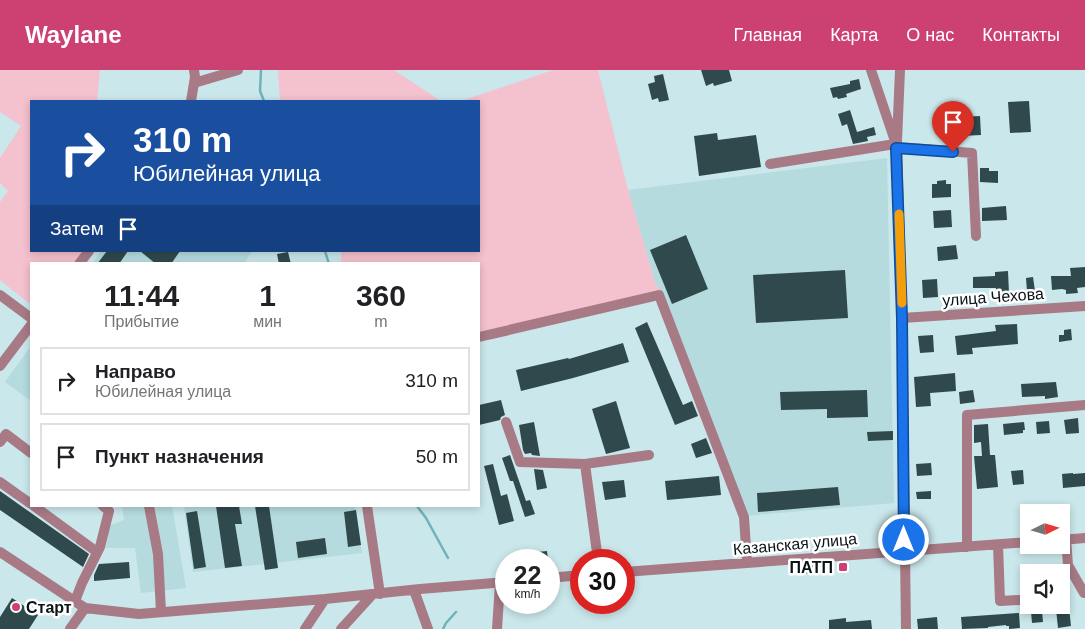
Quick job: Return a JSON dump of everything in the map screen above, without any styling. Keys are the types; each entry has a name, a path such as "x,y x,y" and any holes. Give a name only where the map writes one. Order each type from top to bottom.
{"street":[{"path":"192,100 194,70"},
{"path":"194,83 238,70"},
{"path":"871,70 896,146"},
{"path":"900,70 896,146 902,318 906,629"},
{"path":"770,164 896,146 972,153 976,236"},
{"path":"81,262 88,252"},
{"path":"0,295 30,317"},
{"path":"480,337 659,295 744,517 747,563"},
{"name":"улица Чехова","path":"902,318 1085,306"},
{"path":"0,366 30,326"},
{"path":"967,547 967,415 1085,405"},
{"path":"506,422 520,462 585,464 649,455"},
{"path":"0,442 6,434 30,452"},
{"path":"585,464 597,549"},
{"path":"0,482 30,503"},
{"path":"36,507 97,552"},
{"path":"75,601 100,547 109,511 104,507"},
{"path":"149,507 158,554 161,612"},
{"path":"368,507 376,594"},
{"path":"1070,539 1085,538"},
{"name":"Казанская улица","path":"635,571 1020,543"},
{"path":"998,544 1000,602 1019,600"},
{"path":"0,552 85,608 140,614 325,600 495,584"},
{"path":"1070,568 1084,593"},
{"path":"414,590 428,629"},
{"path":"341,629 376,594"},
{"path":"305,629 325,600"},
{"path":"70,629 85,608"},
{"path":"497,629 499,614"}],"shaded area":[{"path":"0,70 100,70 97,100 30,100 30,252 83,252 76,262 30,262 30,304 0,280 0,202 8,191 0,183 0,158 21,126 0,112"},
{"path":"278,70 394,70 439,100 280,100"},
{"path":"553,70 598,70 628,190 655,282 661,291 480,333 480,262 341,262 341,252 480,252 480,100 464,100"},
{"path":"887,158 894,503 745,516 661,291 655,282 628,190"},
{"path":"100,252 251,252 245,262 93,262"},
{"path":"30,347 30,400 5,382"},
{"path":"122,507 172,507 186,588 141,593 135,548 106,548 109,526 124,520"},
{"path":"184,507 355,507 362,553 193,572"}],"building":[{"path":"701,70 729,70 732,81 714,86 713,83 706,86"},
{"path":"663,74 669,100 659,102 658,98 652,100 648,84 655,82 654,76"},
{"path":"859,79 861,89 846,94 847,97 833,98 830,88 850,84 850,81"},
{"path":"1029,101 1031,132 1010,133 1008,102"},
{"path":"850,110 857,132 874,127 876,135 867,137 868,141 853,144 847,124 842,126 838,114"},
{"path":"980,116 981,135 941,137 940,118"},
{"path":"717,133 718,140 756,135 761,167 699,176 694,136"},
{"path":"980,168 998,171 998,183 980,182"},
{"path":"946,180 946,184 951,184 951,197 932,198 932,184 937,184 937,181"},
{"path":"1006,206 1007,220 982,221 982,208"},
{"path":"951,210 952,227 934,228 933,211"},
{"path":"686,235 708,289 672,304 650,250"},
{"path":"956,245 958,259 938,261 937,247"},
{"path":"106,252 127,252 120,262 99,262"},
{"path":"141,252 179,252 172,262 154,262"},
{"path":"288,252 290,262 279,262 277,254"},
{"path":"1085,267 1085,287 1077,288 1078,293 1066,294 1066,290 1052,290 1051,276 1071,276 1070,268"},
{"path":"845,270 848,318 756,323 753,275"},
{"path":"1008,271 1009,293 996,293 996,288 973,288 973,277 995,276 995,272"},
{"path":"1033,277 1035,291 1027,292 1026,278"},
{"path":"937,279 938,297 923,298 922,280"},
{"path":"647,322 683,405 692,401 698,416 675,425 635,328"},
{"path":"1017,324 1018,344 972,348 973,354 957,355 955,336 996,331 995,325"},
{"path":"1071,329 1072,340 1059,342 1059,335 1064,335 1064,330"},
{"path":"933,335 934,352 920,353 918,336"},
{"path":"623,343 629,362 521,391 516,370 569,359"},
{"path":"955,373 956,391 930,393 931,406 916,407 914,377"},
{"path":"1056,382 1058,397 1045,399 1045,396 1022,397 1021,384"},
{"path":"867,390 868,417 827,418 827,409 781,410 780,392"},
{"path":"973,390 975,402 960,404 959,392"},
{"path":"501,400 505,415 500,420 480,425 480,405"},
{"path":"616,401 630,448 606,454 592,409"},
{"path":"1078,418 1079,433 1066,434 1064,420"},
{"path":"1049,421 1050,433 1037,434 1036,422"},
{"path":"534,422 540,456 532,455 531,453 525,454 523,450 519,425"},
{"path":"1024,422 1025,430 1023,430 1023,433 1004,435 1003,424"},
{"path":"988,424 990,455 995,455 998,487 977,489 974,456 982,456 981,442 974,443 974,425"},
{"path":"893,431 893,440 868,441 867,432"},
{"path":"706,438 712,453 696,458 691,444"},
{"path":"510,455 526,501 530,500 535,514 525,517 513,481 510,481 502,458"},
{"path":"931,463 932,475 917,476 916,464"},
{"path":"493,464 501,496 507,494 514,521 499,525 484,466"},
{"path":"534,469 543,470 547,488 537,490"},
{"path":"1023,470 1024,484 1013,485 1011,471"},
{"path":"1085,473 1085,486 1063,488 1062,474"},
{"path":"719,476 721,495 667,500 665,481"},
{"path":"624,480 626,497 605,500 602,482"},
{"path":"838,487 840,505 758,512 757,493"},
{"path":"0,491 89,554 83,567 0,510"},
{"path":"931,491 931,499 917,499 916,492"},
{"path":"216,507 239,507 242,524 235,524 242,566 225,568"},
{"path":"255,507 269,507 278,568 265,570"},
{"path":"356,510 361,545 348,547 344,512"},
{"path":"197,511 206,567 194,569 186,513"},
{"path":"325,538 327,554 298,558 296,542"},
{"path":"129,562 130,578 94,581 94,575 99,564"},
{"path":"826,564 827,572 799,574 799,566"},
{"name":"Старт","path":"12,598 38,615 29,629 0,629 0,617"},
{"path":"1019,613 1020,628 1009,629 1009,626 1006,625 962,629 961,617"},
{"path":"1031,614 1042,614 1043,622 1032,623"},
{"path":"1057,614 1070,614 1071,626 1058,628"},
{"path":"937,617 938,629 918,629 917,619"},
{"path":"846,618 846,622 871,620 872,629 829,629 829,620"}],"waterway":[{"path":"261,70 260,91 264,100"},
{"path":"325,252 328,262"},
{"path":"418,507 448,558"},
{"path":"443,629 456,612"}],"slow traffic":[{"path":"899,214 902,303"}],"place":[{"name":"ПАТП","path":"843,567"},
{"name":"Старт","path":"16,607"}],"route":[{"path":"904,540 902,318 896,148 953,152"}]}
